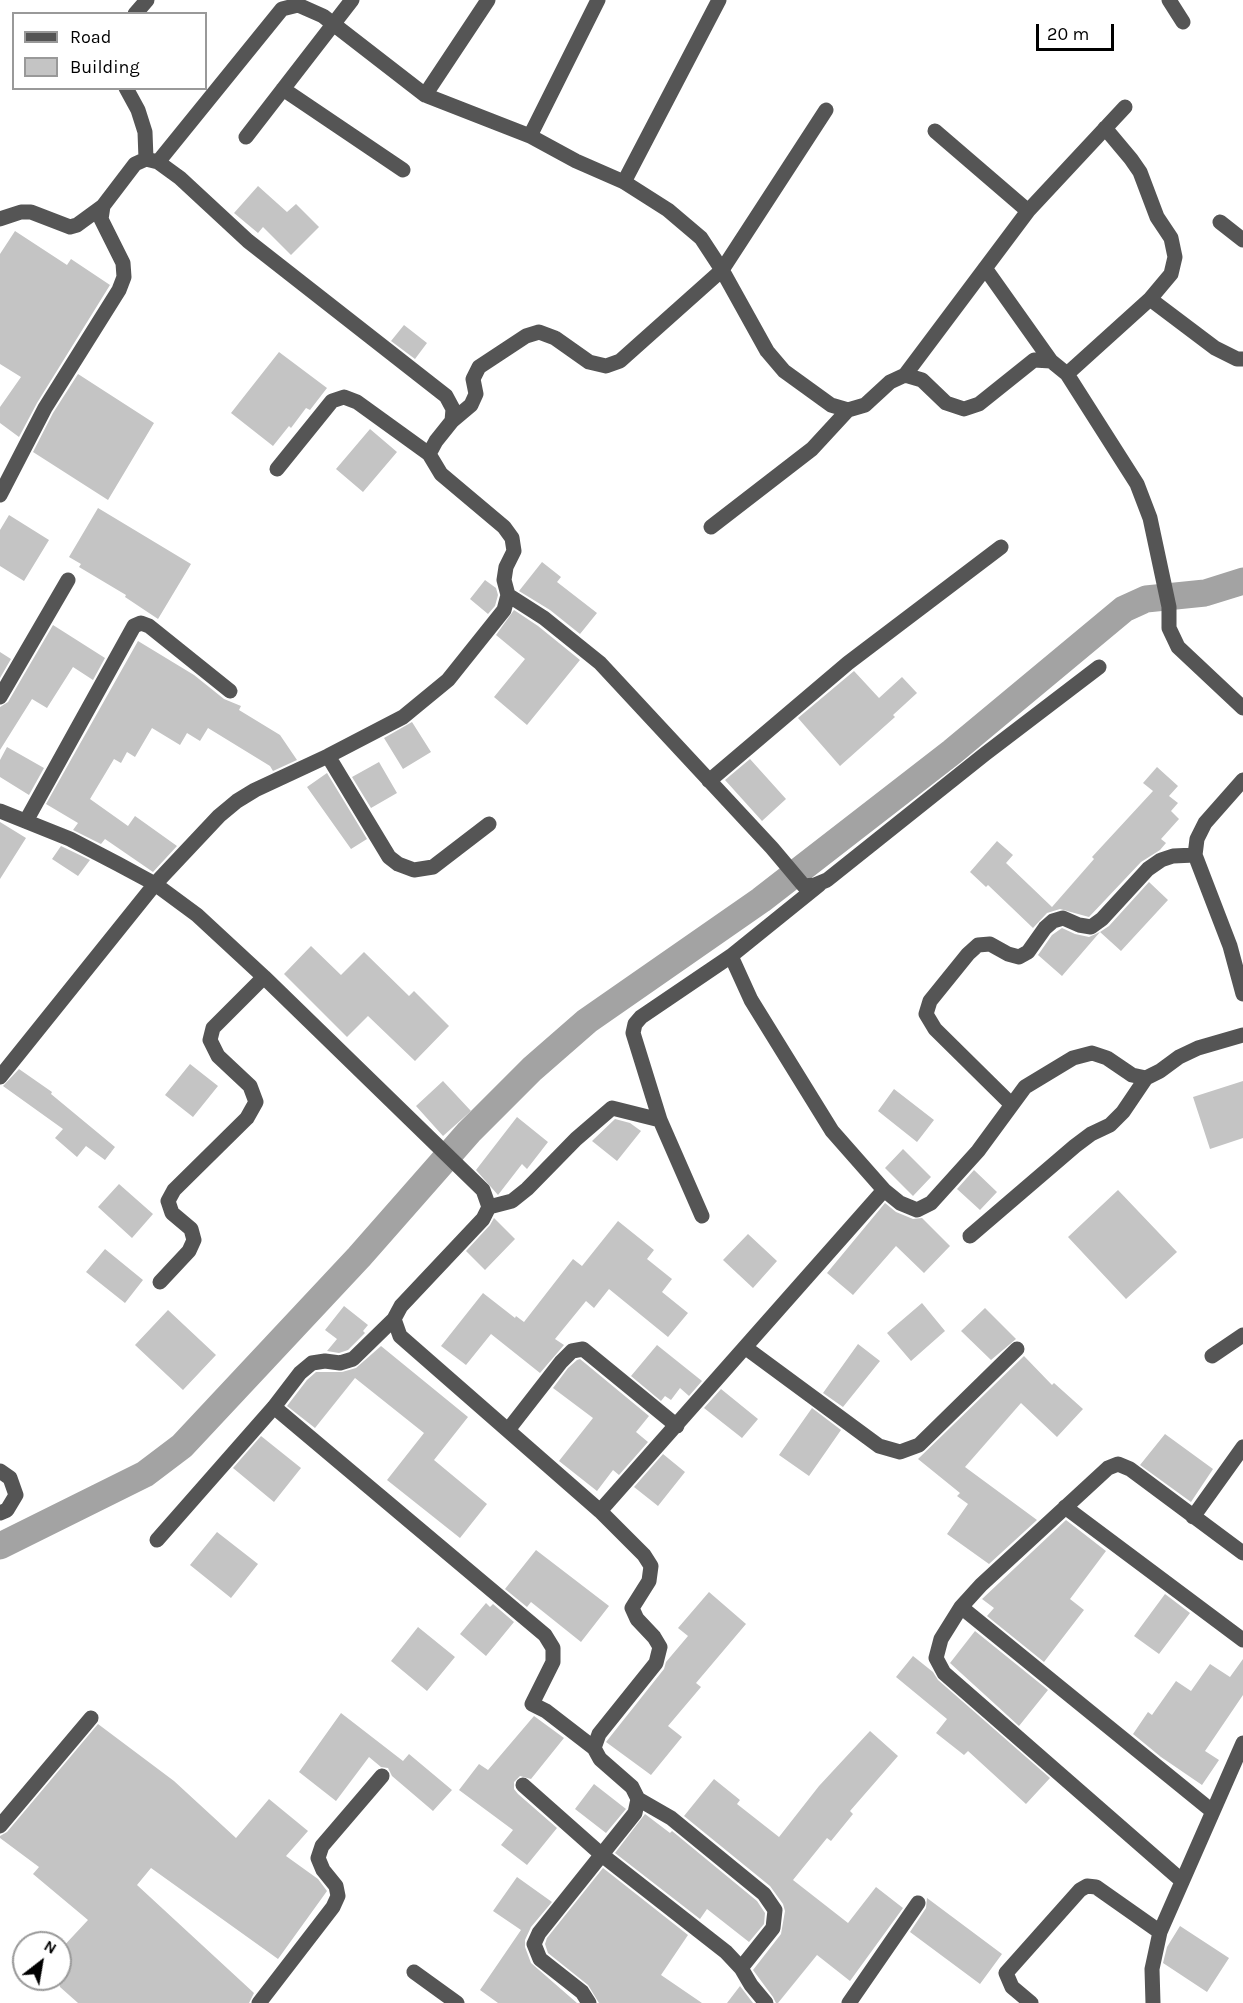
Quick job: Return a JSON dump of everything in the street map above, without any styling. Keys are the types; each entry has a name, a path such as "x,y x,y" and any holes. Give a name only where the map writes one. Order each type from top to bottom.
{"street":[{"path":"137,12 147,0"},
{"path":"246,137 352,0"},
{"path":"424,95 488,0"},
{"path":"530,136 598,0"},
{"path":"624,182 719,0"},
{"path":"1169,0 1183,22"},
{"path":"0,219 21,212 31,212 70,227 77,225 103,206 135,165 152,160 282,9 298,5 323,16 424,95 530,136 576,161 624,182 668,210 701,238 722,270 767,351 784,371 831,405 848,410"},
{"path":"283,89 403,170"},
{"path":"127,90 138,110 152,160 180,178 248,241 446,396 453,409 452,421"},
{"path":"711,527 812,449 848,410 865,405 890,382 905,375 1028,211 1125,107"},
{"path":"429,454 452,421 471,405 476,394 473,379 479,367 526,336 539,332 555,338 589,362 606,366 620,361 722,270 826,110"},
{"path":"1067,374 1150,299 1171,274 1175,257 1171,238 1157,217 1140,172 1105,128"},
{"path":"935,130 1028,211"},
{"path":"0,495 45,408 119,290 124,277 123,263 101,219 103,206"},
{"path":"1220,222 1243,240"},
{"path":"985,268 1051,361 1067,374 1137,484 1150,518 1169,607 1170,628 1178,647 1243,708"},
{"path":"1150,299 1215,348 1237,359 1243,359"},
{"path":"905,375 922,380 946,403 964,409 979,404 1034,360 1051,361"},
{"path":"0,1077 155,884 219,816 255,790 403,717 448,680 504,610 508,595 504,580 506,567 514,551 512,538 504,527 441,474 429,454 357,402 344,397 332,400 277,469"},
{"path":"709,781 848,663 1001,547"},
{"path":"0,698 68,580"},
{"path":"508,595 544,618 600,663 772,848 804,886 821,883"},
{"path":"26,821 134,626 141,623 149,626 230,691"},
{"path":"702,1216 660,1120 633,1033 640,1017 731,956 994,747 1099,667"},
{"path":"328,756 389,857 398,864 414,870 433,867 489,824"},
{"path":"1243,780 1205,823 1197,839 1196,855 1230,946 1243,994"},
{"path":"0,811 70,839 155,884 197,915 464,1170 483,1190 489,1207 483,1219 401,1306 394,1319 353,1359 340,1363 325,1361 312,1363 300,1373 274,1407 157,1540"},
{"path":"1011,1104 935,1029 926,1014 930,1001 978,945 990,944 1019,957 1028,952 1045,928 1053,921 1063,918 1091,927 1102,919 1149,869 1161,860 1173,856 1196,855"},
{"path":"731,956 751,1000 832,1131 884,1190 900,1203 917,1210 932,1203 978,1151 1025,1087 1037,1078 1073,1058 1092,1053 1107,1058 1132,1075 1146,1078"},
{"path":"160,1282 189,1251 194,1240 191,1229 172,1213 168,1201 174,1190 247,1118 256,1102 250,1086 218,1056 210,1041 213,1028 264,977"},
{"path":"970,1236 1075,1146 1091,1134 1110,1125 1123,1112 1146,1078 1198,1048 1243,1035"},
{"path":"489,1207 512,1200 527,1189 576,1139 612,1108 660,1120"},
{"path":"600,1511 884,1190"},
{"path":"394,1319 400,1336 600,1511 644,1555 651,1566 649,1581 632,1608 637,1620 654,1636 660,1647 656,1663 599,1734 594,1748"},
{"path":"1212,1356 1243,1335"},
{"path":"746,1348 879,1446 900,1452 919,1445 1017,1349"},
{"path":"508,1430 561,1362 572,1351 583,1349 677,1426"},
{"path":"274,1407 545,1635 553,1648 553,1662 532,1704 546,1711 594,1748 600,1759 632,1787 638,1800 671,1818 764,1894 775,1910 772,1928 741,1968"},
{"path":"1193,1517 1243,1447"},
{"path":"1181,1880 944,1673 936,1658 941,1639 961,1607 981,1585 1108,1468 1118,1464 1130,1469 1243,1553"},
{"path":"0,1471 10,1478 16,1495 7,1510 0,1513"},
{"path":"1065,1507 1243,1640"},
{"path":"961,1607 1212,1811"},
{"path":"0,1826 91,1718"},
{"path":"1153,2003 1152,1969 1160,1932 1243,1743"},
{"path":"260,2003 333,1907 338,1896 336,1886 323,1870 318,1857 322,1846 382,1776"},
{"path":"523,1785 602,1856 726,1952 741,1968 766,2003"},
{"path":"589,2003 582,1992 540,1959 534,1944 539,1933 635,1813 638,1800"},
{"path":"1031,2003 1012,1987 1006,1973 1080,1890 1087,1886 1096,1887 1160,1932"},
{"path":"849,2003 918,1903"},
{"path":"414,1972 457,2003"}],"building":[{"path":"258,186 287,212 296,204 319,227 291,255 263,227 258,233 234,213"},
{"path":"15,231 67,265 71,259 110,285 37,403 19,437 0,423 0,407 21,377 0,364 0,254"},
{"path":"404,325 427,343 415,359 391,341"},
{"path":"279,352 327,388 310,410 306,408 273,446 231,413"},
{"path":"78,374 154,423 108,500 33,452 53,413"},
{"path":"370,429 397,452 363,492 336,469"},
{"path":"98,508 191,564 158,619 125,597 126,595 79,567 81,564 69,557"},
{"path":"9,515 49,540 24,581 0,566 0,530"},
{"path":"542,562 561,577 557,582 597,613 580,634 550,610 519,591"},
{"path":"485,580 496,588 498,595 495,606 488,614 470,599"},
{"path":"514,610 580,660 527,725 494,697 525,659 496,635"},
{"path":"53,625 105,658 93,680 73,667 47,708 32,699 0,750 0,707 8,702"},
{"path":"138,641 194,675 224,699 241,706 239,710 280,735 297,760 273,771 270,766 208,728 200,741 187,733 180,745 152,728 135,757 127,752 121,763 114,759 90,799 128,826 135,816 177,846 153,872 105,839 101,844 73,830 78,823 46,804"},
{"path":"0,652 11,659 0,678"},
{"path":"854,671 879,698 902,677 917,693 893,715 895,717 840,766 798,718"},
{"path":"412,722 431,752 403,769 384,738"},
{"path":"7,747 44,768 29,795 0,777 0,760"},
{"path":"750,759 786,799 762,821 725,780"},
{"path":"379,762 397,793 371,808 352,777"},
{"path":"1157,767 1178,786 1169,796 1178,803 1171,811 1179,819 1161,839 1166,843 1160,850 1141,862 1089,917 1060,909 1047,913 1033,928 988,885 986,887 970,872 997,841 1013,855 1006,863 1052,907 1094,859 1092,857 1153,791 1143,783"},
{"path":"327,773 367,839 351,849 307,787"},
{"path":"0,822 26,838 0,879"},
{"path":"61,846 90,860 78,876 52,859"},
{"path":"1149,882 1168,900 1121,951 1100,932 1109,926"},
{"path":"1062,928 1089,937 1100,932 1062,976 1038,955 1052,935"},
{"path":"311,946 341,975 364,952 409,996 414,991 449,1026 415,1061 368,1016 347,1037 284,974"},
{"path":"190,1064 218,1086 193,1117 165,1095"},
{"path":"19,1069 52,1092 51,1094 115,1147 105,1160 86,1146 77,1157 55,1138 63,1129 3,1086"},
{"path":"443,1081 471,1111 443,1136 416,1106"},
{"path":"1243,1081 1243,1138 1210,1149 1193,1097"},
{"path":"894,1089 934,1120 917,1142 878,1111"},
{"path":"517,1117 548,1142 527,1169 522,1164 498,1195 476,1170"},
{"path":"615,1119 630,1123 641,1131 617,1161 592,1141"},
{"path":"903,1149 931,1177 913,1196 885,1168"},
{"path":"974,1170 997,1192 980,1210 957,1189"},
{"path":"119,1184 153,1214 132,1238 98,1207"},
{"path":"1118,1190 1177,1252 1126,1299 1068,1237"},
{"path":"885,1203 896,1212 913,1219 922,1218 950,1246 924,1273 896,1246 853,1295 827,1273"},
{"path":"494,1218 515,1239 485,1270 466,1251"},
{"path":"618,1221 654,1250 647,1259 672,1279 662,1292 688,1313 668,1337 609,1289 594,1308 586,1301 555,1339 564,1345 540,1373 491,1334 466,1365 441,1346 483,1293 515,1318 516,1316 524,1322 573,1259 582,1266"},
{"path":"748,1234 777,1261 753,1288 723,1260"},
{"path":"105,1249 143,1280 125,1303 86,1272"},
{"path":"922,1303 945,1331 911,1361 887,1333"},
{"path":"344,1306 368,1325 363,1331 365,1333 348,1350 339,1353 327,1351 337,1339 325,1330"},
{"path":"985,1308 1016,1339 991,1360 961,1331"},
{"path":"168,1310 216,1355 183,1390 135,1345"},
{"path":"858,1344 880,1361 843,1407 823,1393"},
{"path":"657,1345 702,1381 689,1396 680,1388 671,1400 665,1396 661,1401 631,1376"},
{"path":"381,1346 468,1417 434,1460 487,1504 460,1538 387,1480 424,1433 355,1378 315,1428 287,1406 316,1372 342,1372 356,1368"},
{"path":"1024,1356 1052,1385 1054,1383 1083,1409 1057,1437 1021,1403 965,1467 1037,1520 989,1564 947,1534 968,1504 957,1496 960,1493 918,1459"},
{"path":"580,1359 649,1416 636,1432 648,1442 619,1475 613,1470 597,1491 559,1461 593,1418 553,1388 568,1368"},
{"path":"721,1389 758,1419 742,1438 704,1408"},
{"path":"812,1408 841,1430 809,1476 779,1455"},
{"path":"1165,1434 1213,1469 1191,1502 1140,1465"},
{"path":"261,1436 301,1468 274,1502 233,1468"},
{"path":"663,1454 685,1472 658,1506 634,1487"},
{"path":"1066,1520 1106,1551 1070,1599 1084,1610 1044,1662 987,1616 994,1608 982,1599"},
{"path":"217,1532 258,1564 231,1598 190,1565"},
{"path":"536,1550 609,1606 581,1642 531,1602 527,1607 505,1589"},
{"path":"709,1592 746,1624 696,1683 701,1687 668,1726 682,1737 651,1775 606,1742 688,1636 678,1628"},
{"path":"1165,1594 1190,1613 1159,1654 1134,1636"},
{"path":"486,1603 490,1607 493,1604 514,1622 486,1656 460,1634"},
{"path":"418,1627 455,1657 427,1691 391,1661"},
{"path":"975,1631 1048,1690 1019,1726 950,1663"},
{"path":"913,1656 1050,1778 1026,1804 968,1751 964,1755 936,1733 947,1719 896,1677"},
{"path":"1243,1659 1243,1695 1205,1751 1219,1760 1202,1785 1161,1757 1133,1734 1148,1712 1152,1715 1176,1681 1191,1691 1210,1664 1230,1677"},
{"path":"341,1713 403,1761 409,1754 452,1790 433,1811 392,1776 388,1768 381,1767 369,1757 336,1801 299,1772"},
{"path":"534,1716 564,1738 531,1779 520,1776 514,1782 514,1789 518,1794 557,1828 527,1865 501,1845 513,1830 459,1790 479,1764 488,1770"},
{"path":"98,1724 174,1781 236,1838 269,1799 308,1831 286,1856 318,1879 327,1891 278,1959 151,1868 137,1885 254,1993 249,2003 78,2003 64,1991 72,1991 72,1937 88,1920 33,1874 39,1867 0,1838"},
{"path":"870,1731 898,1756 850,1811 853,1814 831,1841 827,1838 793,1880 848,1923 876,1887 903,1908 850,1981 817,1955 776,2003 753,1970 781,1934 785,1911 783,1904 770,1886 684,1816 714,1779 740,1800 737,1804 779,1837 819,1786"},
{"path":"594,1784 626,1809 606,1833 575,1809"},
{"path":"645,1814 670,1833 672,1831 757,1901 765,1913 764,1924 749,1942 707,1909 700,1919 615,1853"},
{"path":"603,1868 688,1935 661,1975 702,2003 599,2003 588,1985 548,1953 545,1944 547,1938"},
{"path":"517,1877 552,1902 531,1927 525,1940 531,1963 577,2003 498,2003 480,1990 521,1930 493,1911"},
{"path":"927,1898 1002,1954 980,1984 910,1932 926,1908"},
{"path":"1180,1926 1229,1958 1207,1992 1163,1963 1167,1947"},
{"path":"740,1986 753,2003 727,2003"}],"waterway":[{"path":"0,1546 145,1474 182,1446 359,1257 469,1132 532,1069 587,1021 761,900 952,752 1124,609 1146,599 1205,593 1243,581"}]}
